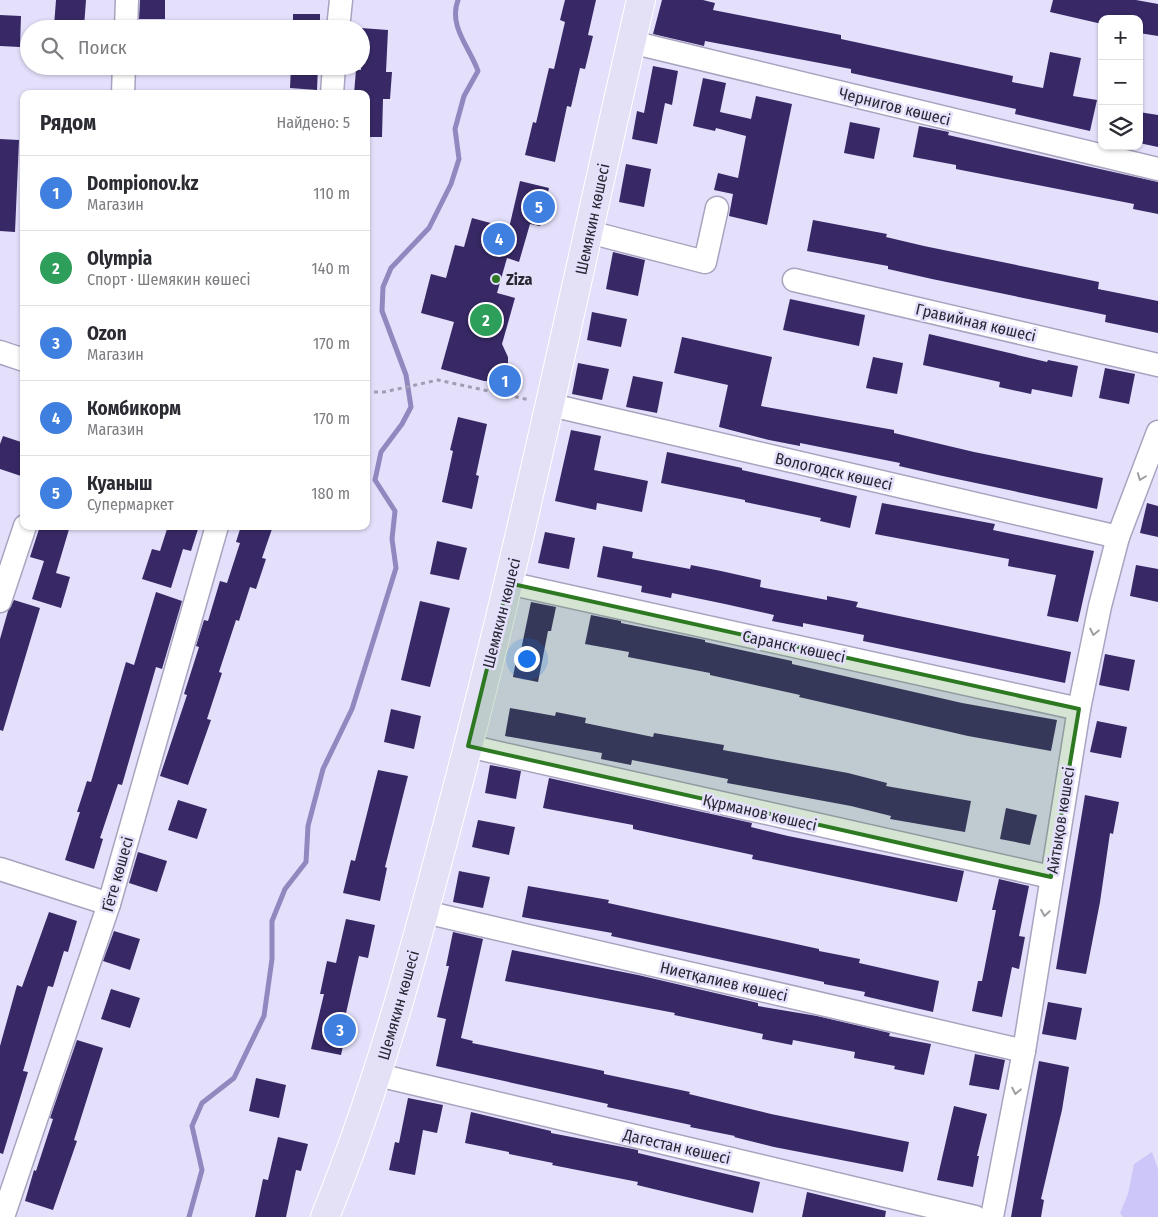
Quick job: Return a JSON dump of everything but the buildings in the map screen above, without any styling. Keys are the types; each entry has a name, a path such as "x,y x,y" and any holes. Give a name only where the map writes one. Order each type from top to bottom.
{"main road":[{"name":"Шемякин көшесі","path":"325,1217 378,1075 468,746 551,405 641,0"}],"street":[{"path":"126,20 127,0"},
{"path":"339,20 341,0"},
{"name":"Чернигов көшесі","path":"631,42 1158,169"},
{"path":"123,90 124,75"},
{"path":"332,90 333,75"},
{"path":"589,232 705,262 717,208"},
{"name":"Гравийная көшесі","path":"794,280 1158,365"},
{"path":"0,352 20,359"},
{"name":"Вологодск көшесі","path":"551,405 1118,537"},
{"name":"Айтықов көшесі","path":"992,1217 1024,1051 1079,709 1100,606 1118,537 1158,432"},
{"path":"0,602 24,530"},
{"name":"Гёте көшесі","path":"3,1217 109,904 215,530"},
{"name":"Саранск көшесі","path":"508,584 1079,709"},
{"name":"Құрманов көшесі","path":"468,746 1051,877"},
{"path":"0,869 109,904"},
{"name":"Ниетқалиев көшесі","path":"424,912 1024,1051"},
{"name":"Дагестан көшесі","path":"378,1075 901,1209 975,1217"}],"path":[{"path":"370,392 384,392 438,380 551,405"}],"highlighted area":[{"path":"508,583 1079,709 1051,877 468,746"}],"shaded area":[{"path":"1152,1152 1158,1169 1158,1217 1123,1217 1120,1213 1128,1194 1134,1164"}],"waterway":[{"path":"189,1217 202,1170 192,1126 202,1103 234,1078 264,1016 272,959 272,921 285,889 306,862 308,826 323,769 352,709 396,568 392,539 395,511 375,480 381,452 402,424 411,407 406,375 382,311 383,287 391,268 429,228 451,184 459,159 455,129 464,96 478,71 458,28 456,19 458,0"}],"place":[{"name":"Куаныш","path":"539,207"},
{"name":"Комбикорм","path":"499,239"},
{"name":"Ziza","path":"496,279"},
{"name":"Olympia","path":"486,320"},
{"name":"Dompionov.kz","path":"505,381"},
{"name":"Ozon","path":"340,1030"}]}
